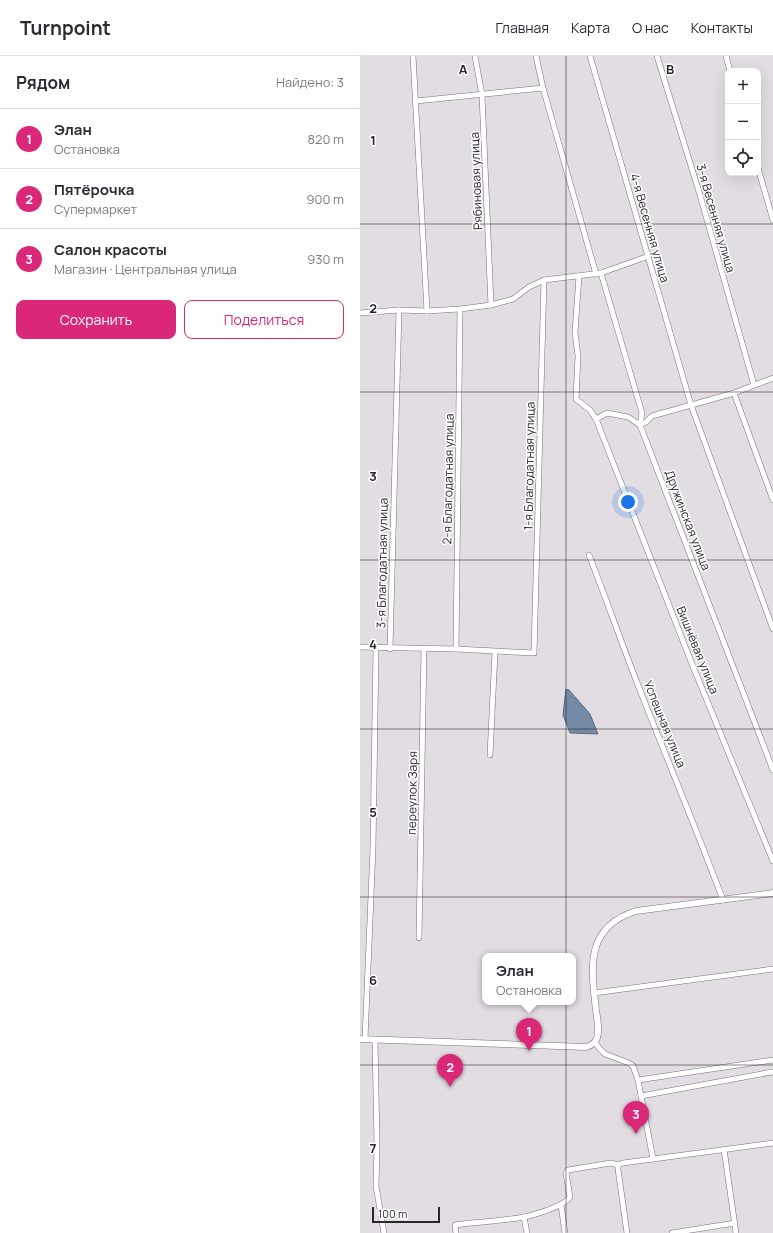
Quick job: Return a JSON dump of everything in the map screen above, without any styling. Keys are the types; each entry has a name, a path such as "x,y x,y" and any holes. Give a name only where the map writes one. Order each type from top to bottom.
{"street":[{"path":"413,56 427,311"},
{"name":"Рябиновая улица","path":"475,56 482,95 491,305"},
{"name":"Дружинская улица","path":"536,56 543,88 642,413 640,425 773,770"},
{"name":"4-я Весенняя улица","path":"590,56 691,405 773,629"},
{"name":"3-я Весенняя улица","path":"657,56 700,196 754,385"},
{"path":"726,56 729,68"},
{"path":"416,101 543,88"},
{"path":"760,176 773,220"},
{"path":"360,313 399,310 427,311 460,309 491,305 513,299 529,287 544,280 599,273 649,256"},
{"path":"579,276 575,332 578,356 576,399 590,410 596,419 607,413 628,417 640,425 652,416 734,393 773,378"},
{"name":"1-я Благодатная улица","path":"495,652 534,653 544,280"},
{"name":"2-я Благодатная улица","path":"456,649 460,309"},
{"name":"3-я Благодатная улица","path":"390,648 399,310"},
{"path":"734,393 773,500"},
{"name":"Вишнёвая улица","path":"596,419 692,664 773,861"},
{"name":"Успешная улица","path":"589,555 636,681 676,776 723,900"},
{"path":"360,647 456,649 495,652 490,755"},
{"path":"376,648 372,856 363,1039 591,1046 598,1037 594,993 593,964 595,950 602,934 612,922 623,916 636,912 773,892"},
{"name":"переулок Заря","path":"419,938 424,649"},
{"path":"594,993 773,969"},
{"path":"375,1040 378,1145 376,1186 384,1233"},
{"path":"595,1042 606,1054 630,1063 633,1066 638,1080 653,1159"},
{"path":"638,1080 773,1060"},
{"path":"641,1096 772,1072"},
{"path":"456,1233 455,1225 524,1217 561,1205 568,1201 570,1197 566,1174 568,1170 611,1163 618,1165 623,1163 773,1143"},
{"path":"724,1149 736,1233"},
{"path":"618,1165 627,1233"},
{"path":"561,1205 565,1233"},
{"path":"524,1217 527,1233"},
{"path":"672,1233 735,1223"}],"water":[{"path":"566,689 569,690 590,714 598,734 570,733 563,715"}],"place":[{"name":"Элан","path":"529,1051"},
{"name":"Пятёрочка","path":"450,1087"},
{"name":"Салон красоты","path":"636,1134"}]}
